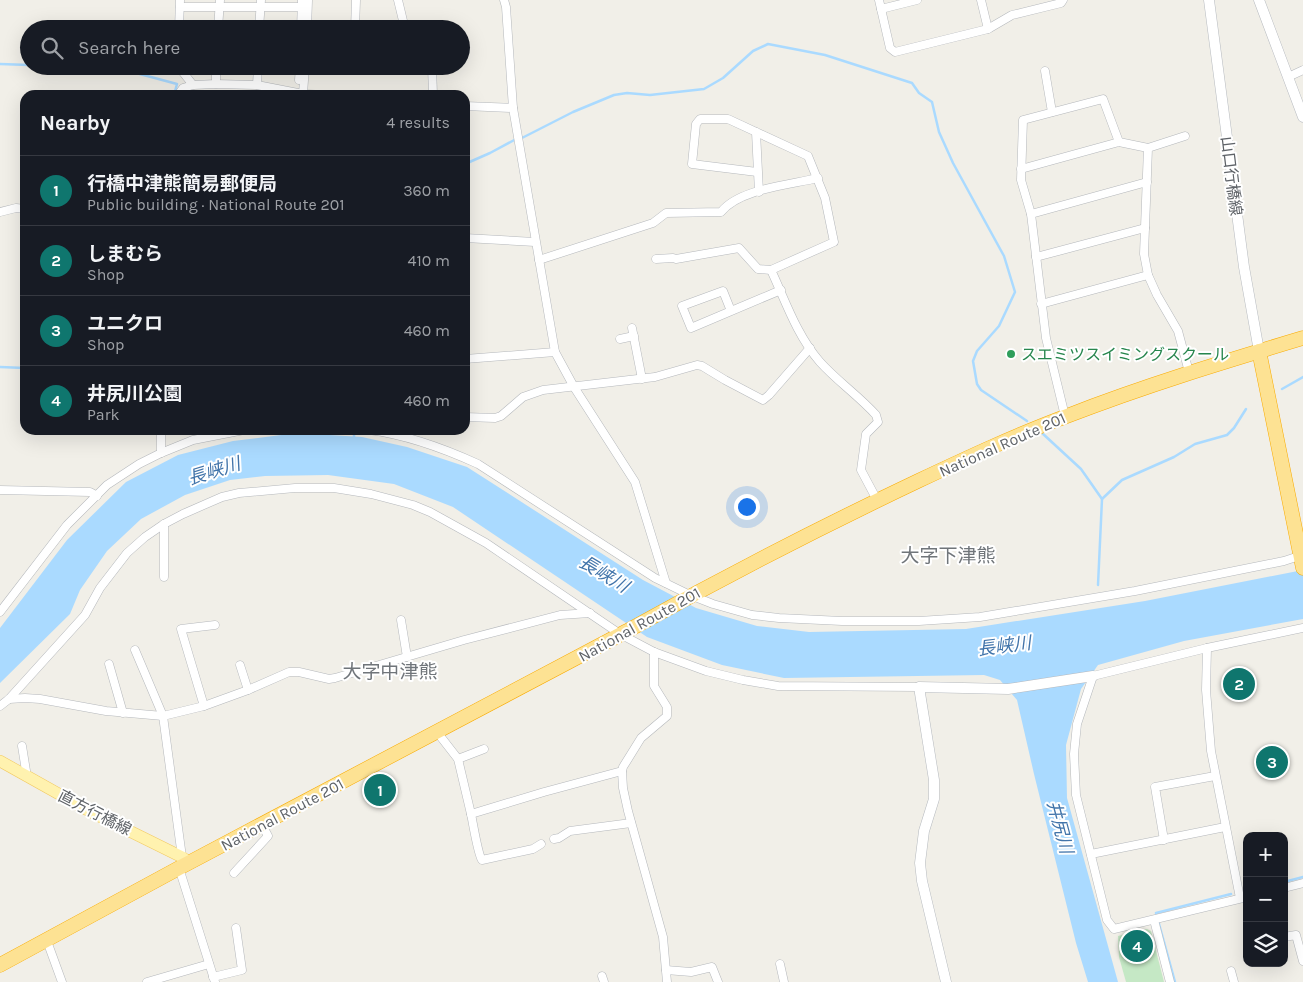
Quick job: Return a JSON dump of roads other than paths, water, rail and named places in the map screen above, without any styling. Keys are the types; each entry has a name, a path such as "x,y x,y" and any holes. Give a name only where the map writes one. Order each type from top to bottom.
{"highway":[{"name":"National Route 201","path":"0,965 47,941 184,862 262,825 624,633 687,597 877,500 1065,416 1189,372 1303,338"},
{"path":"1260,352 1302,560"}],"main road":[{"name":"山口行橋線","path":"1209,0 1244,267 1260,352"},
{"path":"1259,0 1303,117"},
{"path":"946,982 922,882 920,863 924,831 934,799 934,780 919,687 1008,689 1093,676"},
{"name":"直方行橋線","path":"0,761 184,862"}],"street":[{"path":"304,20 308,0"},
{"path":"355,20 356,0"},
{"path":"398,0 403,20"},
{"path":"504,0 513,108 555,352 574,387 635,482 666,583"},
{"path":"879,0 890,48 895,52 988,29 1012,14 1061,3 1063,0"},
{"path":"881,9 917,0"},
{"path":"981,0 988,29"},
{"path":"219,20 220,3"},
{"path":"179,20 180,4 260,3 302,4 303,20"},
{"path":"259,20 260,3"},
{"path":"1288,77 1303,70"},
{"path":"1045,71 1052,112"},
{"path":"185,75 193,85"},
{"path":"216,75 216,84"},
{"path":"257,85 258,75"},
{"path":"299,75 299,80"},
{"path":"303,90 304,75"},
{"path":"432,75 432,90"},
{"path":"182,90 193,85 216,84 257,85 283,90"},
{"path":"1065,416 1047,347 1031,214 1021,180 1023,120 1103,99 1119,142"},
{"path":"470,106 513,108"},
{"path":"656,259 676,259 739,248 758,269 771,270 834,242 825,198 808,156 728,119 700,119 696,124 692,164 757,172"},
{"path":"756,132 759,192"},
{"path":"1021,169 1119,142 1148,148 1185,136"},
{"path":"1148,148 1144,254 1148,275 1157,295 1178,331 1189,372"},
{"path":"539,260 653,223 666,213 721,212 734,200 818,178"},
{"path":"1031,214 1147,182"},
{"path":"0,212 20,208"},
{"path":"1036,257 1145,228"},
{"path":"470,238 536,242"},
{"path":"771,270 797,325 820,362 876,415 878,422 866,434 861,470 877,500"},
{"path":"1041,304 1148,275"},
{"path":"731,311 723,291 682,306 690,328 731,311 780,290"},
{"path":"620,339 633,332 642,379"},
{"path":"470,417 494,418 505,413 515,403 533,392 551,388 656,377 697,365 763,400 810,348"},
{"path":"470,359 555,352"},
{"path":"161,435 161,452"},
{"path":"0,612 67,525 107,485 161,452 192,440 218,435"},
{"path":"401,435 449,451 478,464 687,597 752,615 803,620 919,620 980,617 1135,591 1284,561 1302,560"},
{"path":"0,706 9,699 84,614 100,588 127,553 164,524 203,504 239,493 305,488 334,488 371,494 413,505 454,524 486,543 590,613 654,652 706,670 743,680 778,686 919,687"},
{"path":"0,490 90,492 97,496"},
{"path":"164,524 164,577"},
{"path":"9,699 40,699 123,713 163,716 204,706 289,672 299,672 329,679 335,678 464,640 560,615 590,613"},
{"path":"401,620 407,657"},
{"path":"204,706 181,630 215,625"},
{"path":"1243,898 1114,929 1107,920 1076,795 1074,754 1077,724 1093,676 1207,648 1303,628"},
{"path":"1207,648 1206,690 1211,751 1225,827 1243,894"},
{"path":"135,650 163,716 184,862 214,980 242,970 236,928"},
{"path":"654,652 654,686 667,707 667,716 641,738 622,767 622,771 623,788 631,823 660,921 667,982"},
{"path":"109,664 123,713"},
{"path":"240,665 248,690"},
{"path":"437,732 458,759 482,860 490,860 533,849 541,844"},
{"path":"22,746 28,777"},
{"path":"458,759 484,749"},
{"path":"471,814 553,789 622,771"},
{"path":"1164,840 1154,787 1215,776"},
{"path":"554,839 570,831 631,823"},
{"path":"234,873 268,836 262,825"},
{"path":"1091,854 1225,827"},
{"path":"1288,887 1303,883"},
{"path":"1154,920 1170,982"},
{"path":"1288,936 1296,935 1303,961"},
{"path":"47,941 62,982"},
{"path":"146,982 210,964"},
{"path":"780,964 784,982"},
{"path":"666,970 691,972 712,967 718,982"},
{"path":"1231,971 1234,982"}],"water":[{"path":"281,435 362,437 407,447 467,467 643,580 696,608 757,626 809,632 966,629 1145,601 1303,570 1303,619 1184,641 1098,665 1081,689 1066,745 1067,798 1118,982 1088,982 1076,943 1017,700 1000,680 984,675 784,678 722,665 647,637 453,507 394,484 328,475 265,476 230,480 185,495 141,519 107,551 80,590 70,614 0,683 0,628 67,540 126,482 178,455 233,441"}],"waterway":[{"path":"470,162 573,112 614,95 627,93 650,95 704,89 723,78 753,51 768,44 825,55 912,83 919,93 932,102 939,132 953,163 1004,256 1015,292 999,326 977,351 973,361 977,384 981,390 1027,421"},
{"path":"0,64 20,65"},
{"path":"144,75 177,84 175,90"},
{"path":"0,367 20,368"},
{"path":"1282,389 1303,377"},
{"path":"1102,499 1122,480 1174,457 1195,444 1227,435 1234,428 1246,409"},
{"path":"1042,433 1081,469 1102,499 1098,585"},
{"path":"1288,881 1303,877"},
{"path":"1175,982 1156,913 1231,894"}],"place":[{"name":"スエミツスイミングスクール","path":"1011,354"},
{"name":"しまむら","path":"1239,684"},
{"name":"ユニクロ","path":"1272,762"},
{"name":"行橋中津熊簡易郵便局","path":"380,790"},
{"name":"井尻川公園","path":"1137,946"}],"district":[{"name":"大字下津熊","path":"948,555"},
{"name":"大字中津熊","path":"390,671"}],"water label":[{"name":"長峡川","path":"214,471"},
{"name":"長峡川","path":"604,574"},
{"name":"長峡川","path":"1004,646"},
{"name":"井尻川","path":"1060,827"}]}
